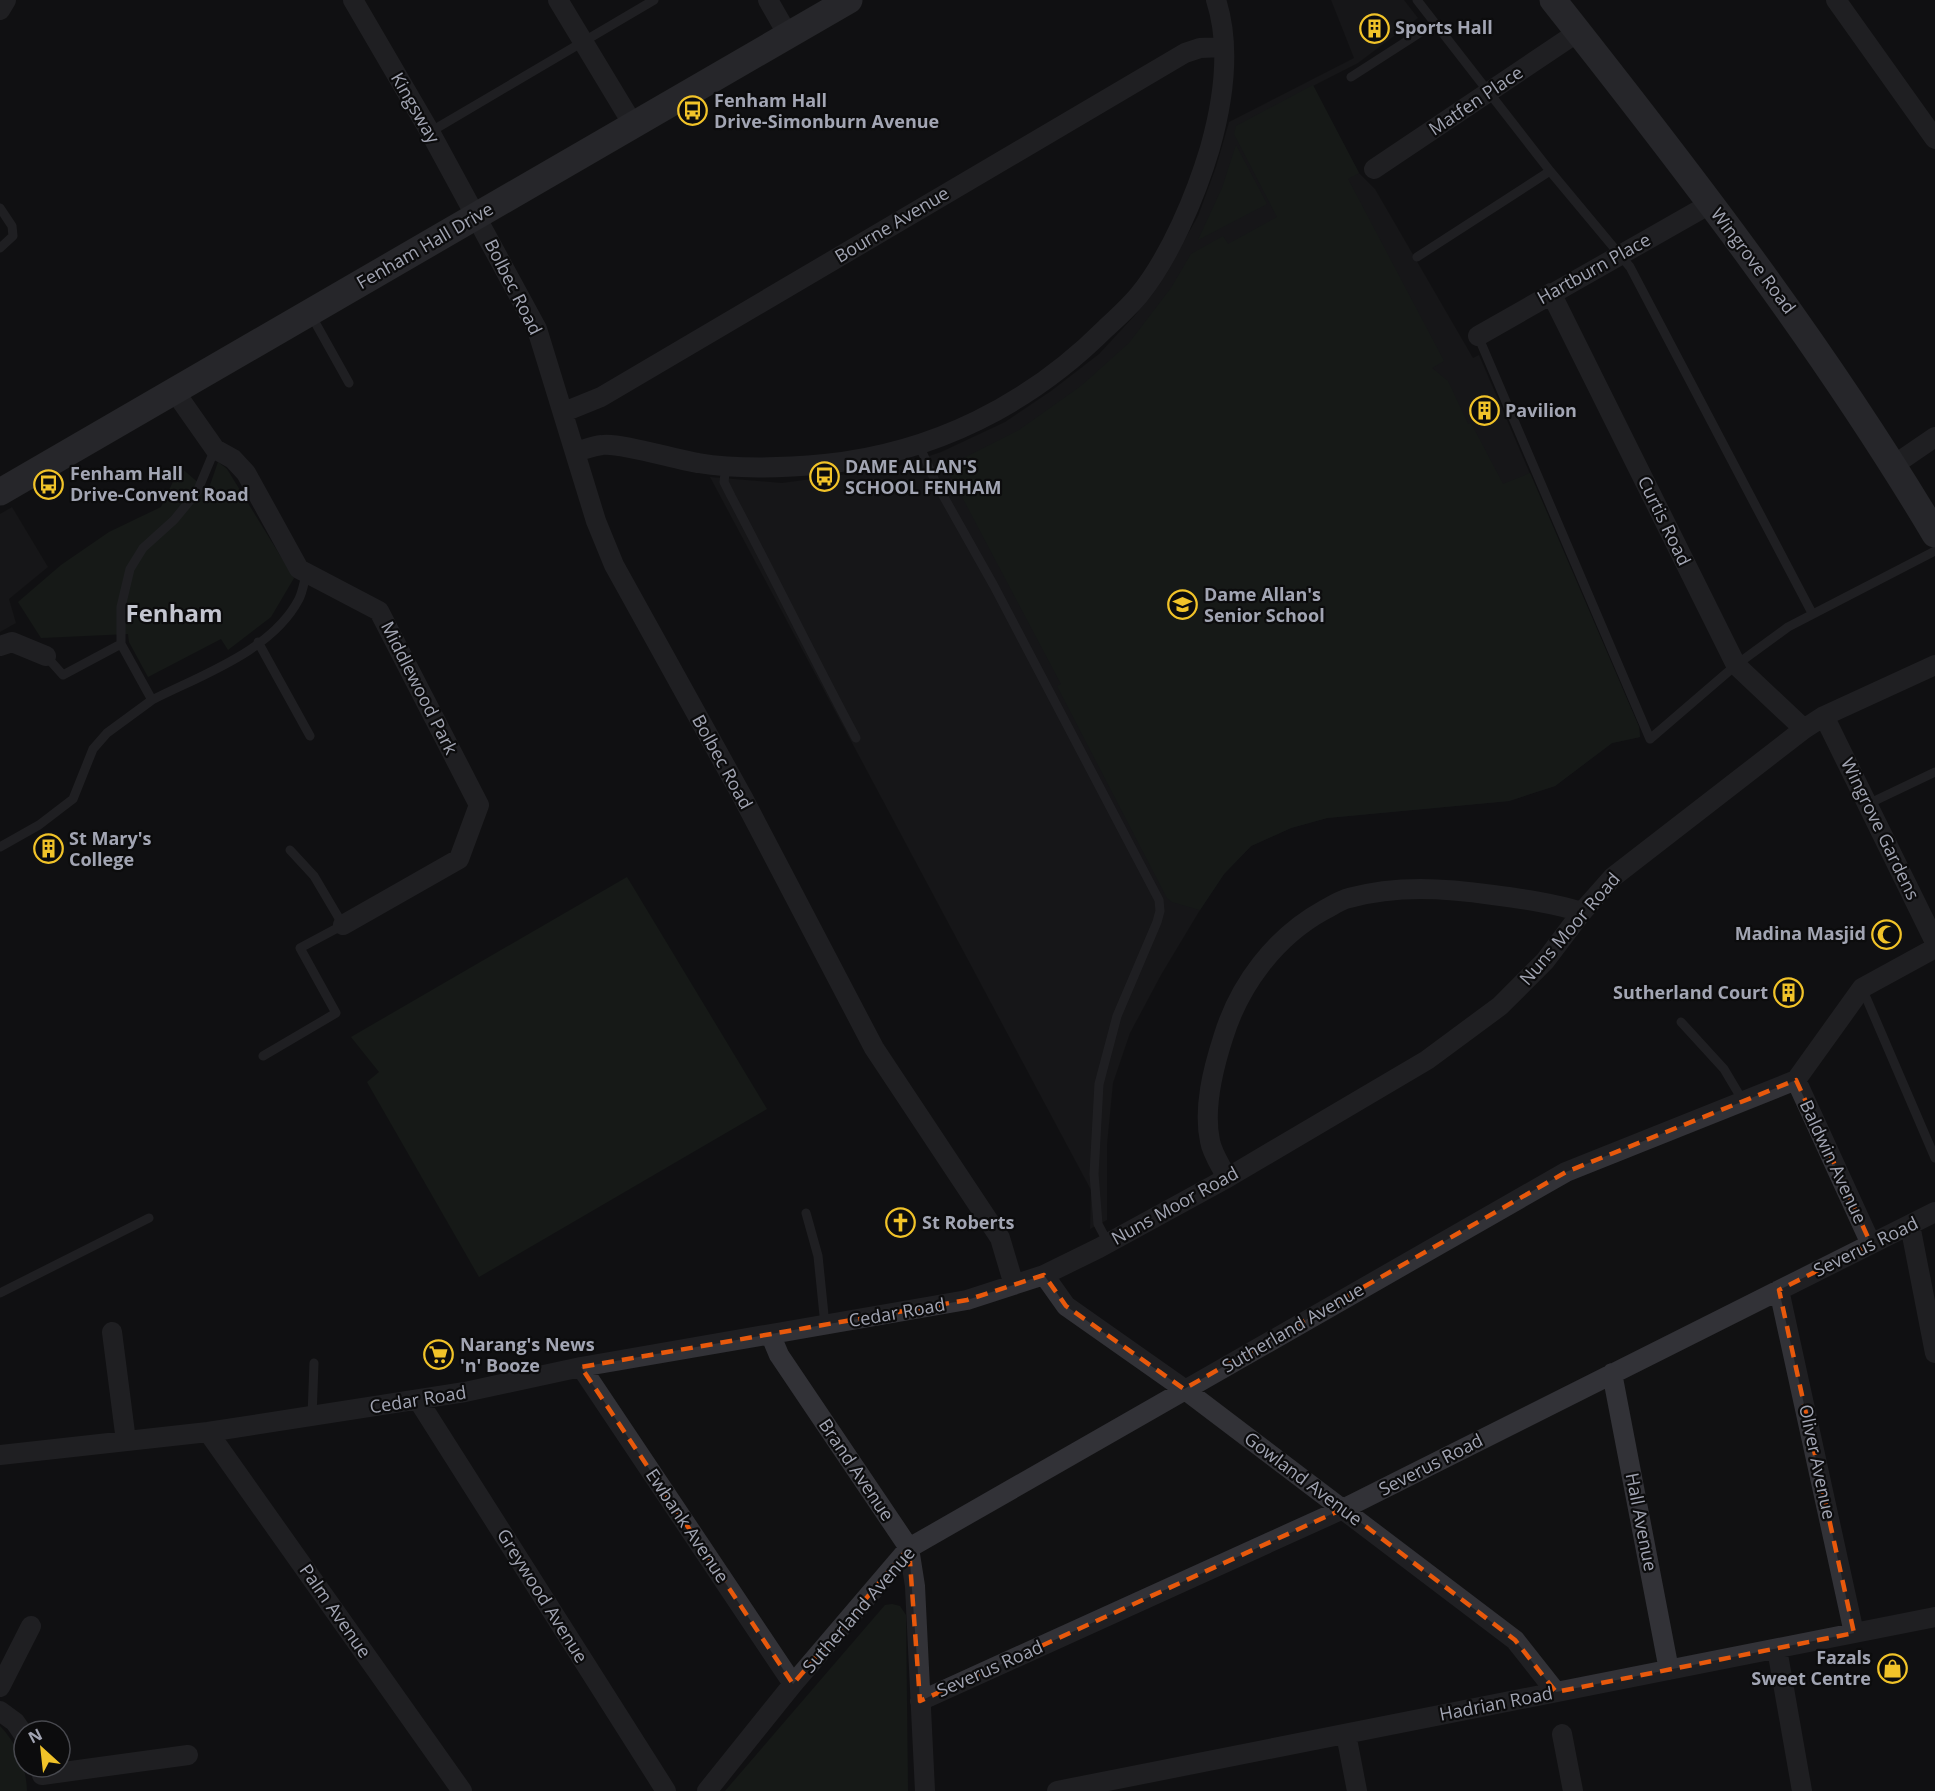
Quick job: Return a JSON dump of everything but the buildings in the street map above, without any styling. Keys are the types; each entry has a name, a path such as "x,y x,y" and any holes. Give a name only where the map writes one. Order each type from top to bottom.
{"street":[{"name":"Kingsway","path":"353,0 430,132 476,217"},
{"path":"558,0 634,126"},
{"path":"768,0 788,35"},
{"name":"Fenham Hall Drive","path":"0,492 849,0"},
{"path":"575,453 604,444 700,463 767,468 827,463 919,445 955,433 1015,402 1080,354 1140,295 1171,243 1199,184 1218,121 1223,47 1216,0"},
{"name":"Wingrove Road","path":"1553,0 1788,307 1894,465 1935,534"},
{"path":"1836,0 1935,139"},
{"name":"Matfen Place","path":"1374,169 1578,32"},
{"name":"Bourne Avenue","path":"564,412 601,397 1185,53 1200,48 1223,47"},
{"name":"Hartburn Place","path":"1478,336 1710,204"},
{"name":"Bolbec Road","path":"476,217 537,328 596,521 614,565 742,796 874,1048 1000,1238 1014,1285"},
{"name":"Curtis Road","path":"1551,293 1736,665 1804,729"},
{"name":"Middlewood Park","path":"175,392 215,449 233,459 246,473 299,568 379,611 479,805 459,860 343,925"},
{"path":"1894,465 1935,437"},
{"path":"0,645 12,642 46,656"},
{"name":"Nuns Moor Road","path":"1044,1275 1227,1178 1427,1060 1500,1006 1545,962 1581,912 1613,877 1804,729 1824,716 1935,665"},
{"name":"Wingrove Gardens","path":"1824,716 1935,942"},
{"path":"1227,1178 1210,1141 1209,1098 1231,1010 1251,978 1279,943 1309,918 1346,898 1392,890 1442,888 1554,904 1581,912"},
{"path":"1796,1080 1862,988 1935,948"},
{"name":"Sutherland Avenue","path":"707,1791 793,1684 909,1548 1566,1172 1796,1080"},
{"name":"Baldwin Avenue","path":"1796,1080 1871,1244"},
{"name":"Severus Road","path":"920,1701 1343,1509 1935,1212"},
{"path":"1910,1225 1935,1353"},
{"name":"Cedar Road","path":"0,1455 208,1432 418,1400 581,1367 771,1336 967,1300 1044,1275"},
{"name":"Gowland Avenue","path":"1044,1275 1066,1306 1184,1389 1515,1640 1556,1692"},
{"name":"Oliver Avenue","path":"1779,1290 1854,1633"},
{"path":"112,1332 126,1441"},
{"name":"Brand Avenue","path":"771,1336 779,1355 909,1548 915,1586 925,1791"},
{"name":"Ewbank Avenue","path":"581,1367 793,1684"},
{"name":"Hall Avenue","path":"1612,1373 1669,1670"},
{"name":"Greywood Avenue","path":"418,1400 666,1791"},
{"name":"Palm Avenue","path":"208,1432 462,1791"},
{"name":"Hadrian Road","path":"1057,1791 1125,1785 1346,1734 1935,1617"},
{"path":"0,1687 31,1626"},
{"path":"1777,1648 1802,1791"},
{"path":"1346,1734 1357,1791"},
{"path":"1562,1734 1573,1791"},
{"path":"72,1773 188,1755"}],"lane":[{"path":"430,132 654,0"},
{"path":"1417,0 1550,171 1630,267 1812,613"},
{"path":"1351,77 1435,23"},
{"path":"1417,257 1550,171"},
{"path":"0,208 12,226 13,236 0,248"},
{"path":"309,312 349,383"},
{"path":"1478,336 1650,739 1736,665 1788,627 1935,551"},
{"path":"919,445 936,483 1159,900 1160,911 1157,922 1118,1016 1099,1084 1094,1174 1098,1224 1108,1243"},
{"path":"152,700 122,644 121,607 130,570 143,548 174,520 197,492 215,449"},
{"path":"726,465 724,482 856,738"},
{"path":"0,847 39,825 73,799 93,749 106,733 152,700 258,642 285,619 299,598 307,572"},
{"path":"258,642 310,736"},
{"path":"46,656 63,675 122,644"},
{"path":"1868,804 1935,772"},
{"path":"263,1056 336,1013 300,948 343,925 314,876 290,850"},
{"path":"1862,988 1935,1158"},
{"path":"1681,1022 1724,1069 1743,1101"},
{"path":"806,1213 818,1256 825,1325"},
{"path":"0,1293 149,1218"},
{"path":"312,1417 314,1363"}],"highlighted area":[{"path":"1796,1080 1871,1244 1779,1290 1854,1633 1556,1692 1515,1640 1343,1509 920,1701 909,1548 793,1684 581,1367 967,1300 1044,1275 1066,1306 1184,1389 1566,1172"}],"shaded area":[{"name":"Dame Allan's Senior School","path":"1331,0 1404,0 1418,18 1358,63 1313,86 1359,173 1375,189 1473,358 1479,355 1639,727 1640,737 1612,743 1555,786 1509,801 1327,818 1291,828 1251,846 1224,874 1200,910 1130,1033 1113,1083 1107,1145 1107,1220 1090,1229 1091,1190 710,477 782,483 893,468 941,452 1005,422 1051,391 1099,354 1136,314 1172,262 1198,216 1229,122 1354,58"},
{"name":"Dame Allan's Senior School","path":"1313,85 1359,173 1348,179 1444,361 1432,368 1448,381 1468,424 1471,423 1503,484 1530,473 1639,727 1640,737 1612,743 1555,786 1509,801 1327,818 1291,828 1251,846 1224,874 1200,910 1172,902 1167,898 1057,686 1061,684 951,476 962,459 1019,430 1081,386 1129,343 1171,288 1191,254 1223,236 1228,244 1277,217 1234,134 1236,126"},
{"path":"1236,145 1267,204 1198,240 1222,188"},
{"path":"218,462 227,469 294,578 271,617 228,650 221,639 148,677 129,642 128,634 41,638 18,602 61,565 109,532 161,507 180,467 208,491"},
{"path":"12,507 48,567 9,599 16,623 0,632 0,514"},
{"path":"627,877 767,1109 479,1277 367,1082 379,1072 351,1037"},
{"path":"885,1605 900,1606 906,1615 908,1791 725,1791"},
{"path":"0,1726 12,1741 12,1779 26,1779 27,1791 0,1791"}],"place":[{"name":"Sports Hall","path":"1374,28"},
{"name":"Fenham Hall Drive-Simonburn Avenue","path":"693,111"},
{"name":"Pavilion","path":"1484,411"},
{"name":"DAME ALLAN'S SCHOOL FENHAM","path":"824,477"},
{"name":"Fenham Hall Drive-Convent Road","path":"49,484"},
{"name":"Dame Allan's Senior School","path":"1183,605"},
{"name":"St Mary's College","path":"48,849"},
{"name":"Madina Masjid","path":"1887,934"},
{"name":"Sutherland Court","path":"1789,993"},
{"name":"St Roberts","path":"901,1223"},
{"name":"Narang's News 'n' Booze","path":"439,1355"},
{"name":"Fazals Sweet Centre","path":"1892,1668"}],"district":[{"name":"Fenham","path":"174,614"}]}
